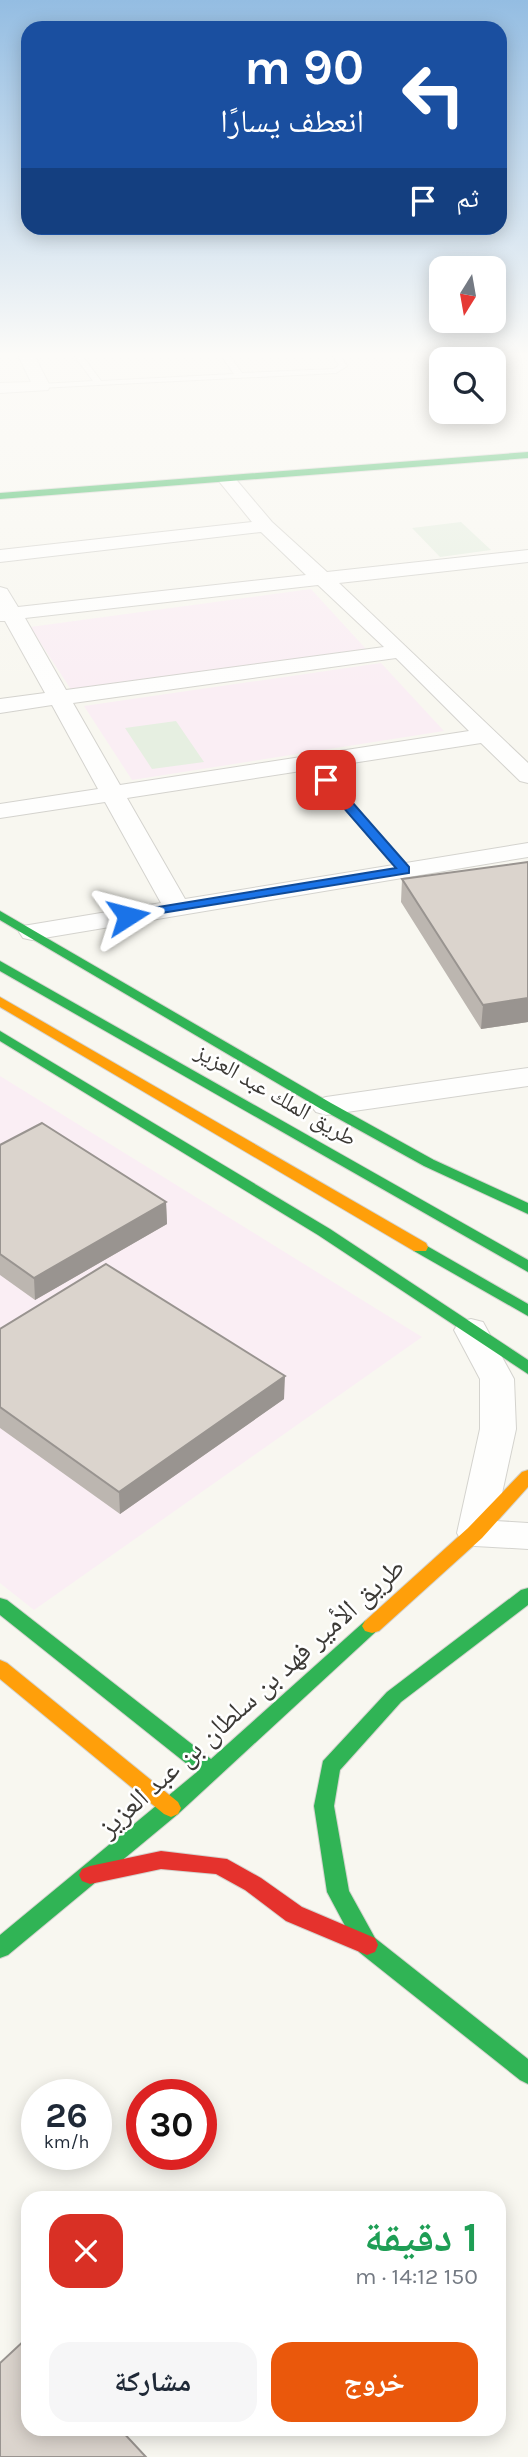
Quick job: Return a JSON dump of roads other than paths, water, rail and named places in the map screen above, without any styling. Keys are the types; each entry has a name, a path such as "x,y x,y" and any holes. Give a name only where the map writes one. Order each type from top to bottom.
{"street":[{"path":"0,485 276,466"},
{"path":"0,496 400,466"},
{"path":"227,480 265,526 401,651 528,776"},
{"path":"0,556 265,526"},
{"path":"6,614 528,556"},
{"path":"0,593 6,614 58,697 177,908"},
{"path":"0,706 401,651"},
{"path":"0,811 486,735"},
{"path":"32,932 528,850"},
{"path":"0,915 327,1107 429,1163 528,1209"},
{"name":"طريق الملك عبد العزيز","path":"0,965 528,1267"},
{"path":"0,1000 528,1311"},
{"path":"0,1035 324,1231 528,1368"},
{"path":"327,1107 528,1077"},
{"path":"471,1330 497,1378 498,1429 475,1533 528,1536"},
{"name":"طريق الأمير فهد بن سلطان بن عبد العزيز","path":"0,1948 171,1808 475,1533 528,1476"},
{"path":"367,1945 338,1892 324,1806 330,1767 394,1698 528,1595"},
{"path":"0,1605 211,1771"},
{"path":"0,1668 171,1808"},
{"path":"90,1875 161,1860 219,1865 253,1884 294,1914 367,1945 528,2073"}],"lane":[{"path":"311,762 404,870"}]}
